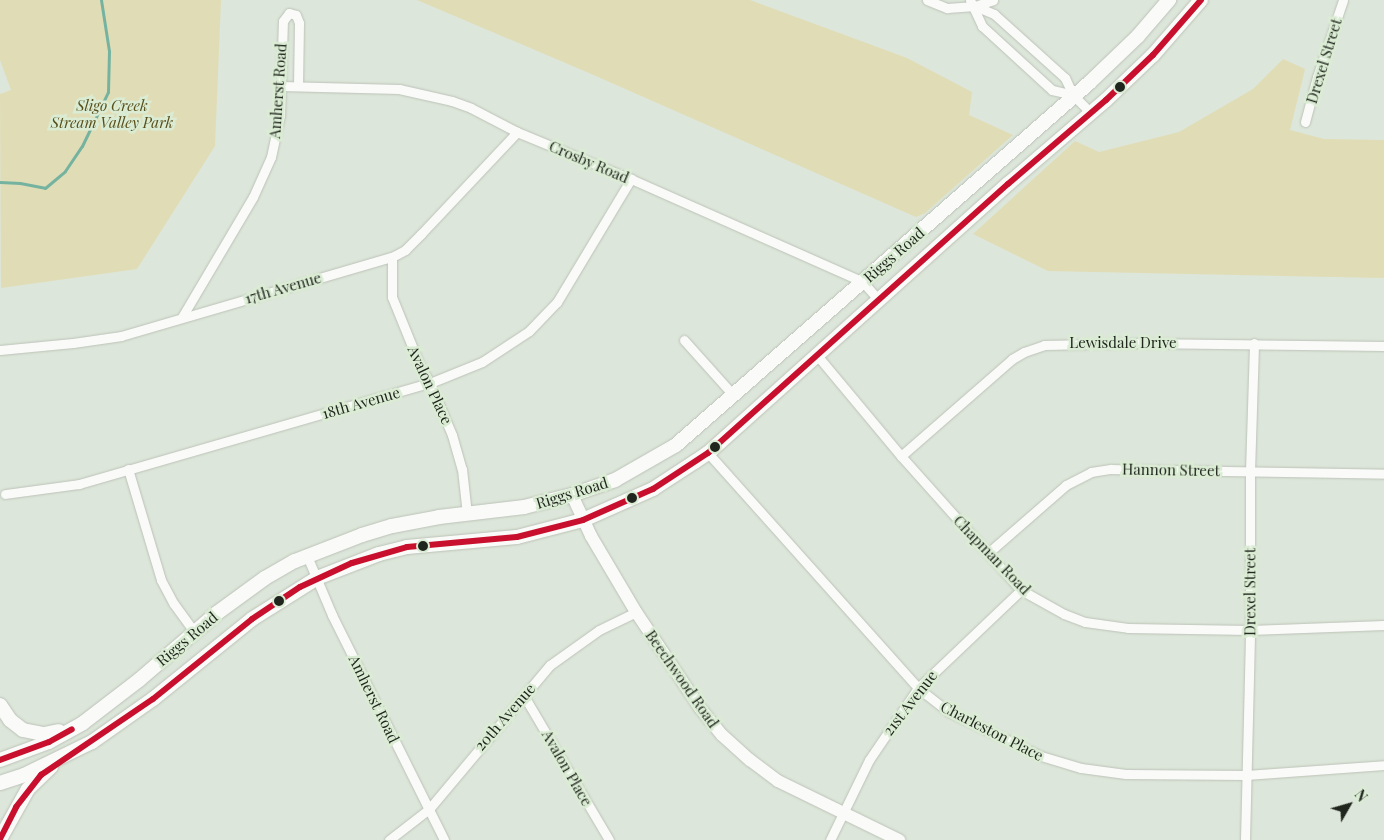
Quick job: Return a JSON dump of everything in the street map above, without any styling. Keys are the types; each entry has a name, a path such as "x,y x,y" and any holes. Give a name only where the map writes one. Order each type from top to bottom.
{"main road":[{"name":"Riggs Road","path":"0,760 49,742 83,722 139,680 194,632 265,578 307,556 392,526 524,507 572,495 615,480 658,457 683,440 734,396 1073,95 1134,40 1169,0"},
{"name":"Riggs Road","path":"0,783 78,750 153,699 252,619 317,578 370,557 406,547 518,536 583,520 652,489 708,453 816,354 1091,113 1153,55 1201,0"},
{"path":"0,705 14,724 28,732 44,734 83,722"},
{"path":"0,838 28,789 41,776 78,750"}],"street":[{"path":"927,0 947,8 993,0"},
{"name":"Drexel Street","path":"1305,122 1317,77 1343,0"},
{"path":"972,3 982,26 1052,90 1073,95"},
{"path":"972,3 994,14 1065,78 1073,95 1091,113"},
{"name":"Amherst Road","path":"182,317 253,197 271,157 277,137 283,21 285,16 292,12 298,18 299,23 298,86"},
{"name":"Crosby Road","path":"281,86 399,89 434,96 471,108 518,132 631,179 863,282 878,299"},
{"name":"17th Avenue","path":"0,350 121,336 392,257 405,250 422,234 518,132"},
{"name":"18th Avenue","path":"5,494 68,487 430,383 482,362 518,339 538,322 565,291 631,179"},
{"name":"Avalon Place","path":"392,257 392,297 420,366 447,420 462,469 467,514"},
{"path":"684,340 734,396"},
{"name":"Lewisdale Drive","path":"901,456 1012,359 1034,348 1060,343 1254,343 1384,346"},
{"name":"Drexel Street","path":"1245,840 1250,630 1250,472 1254,343"},
{"name":"Chapman Road","path":"816,354 901,456 1021,590 1064,614 1104,626 1250,630 1384,624"},
{"name":"Charleston Place","path":"708,453 918,688 949,712 1047,758 1066,764 1126,774 1246,775 1384,765"},
{"path":"128,469 161,580 174,604 194,632"},
{"name":"Hannon Street","path":"988,553 1066,485 1083,475 1111,469 1384,474"},
{"name":"Beechwood Road","path":"572,495 583,520 636,612 700,708 722,735 750,760 778,781 899,840"},
{"name":"Amherst Road","path":"307,556 332,615 444,840"},
{"name":"21st Avenue","path":"830,840 879,744 918,688 958,647 1021,590"},
{"name":"20th Avenue","path":"389,840 429,809 476,751 560,656 599,630 636,612"},
{"name":"Avalon Place","path":"524,696 609,840"},
{"path":"0,838 6,840"}],"green space":[{"name":"Sligo Creek Stream Valley Park","path":"0,0 221,0 215,146 137,269 1,288 0,94 11,90 0,60"},
{"path":"417,0 750,0 907,58 972,92 969,115 1013,135 925,213 916,217 589,73"},
{"path":"1283,59 1305,69 1290,130 1324,139 1384,140 1384,278 1048,271 973,234 1075,141 1099,152 1179,132 1253,89"}],"waterway":[{"path":"0,182 20,183 45,188 65,171 82,146 108,92 109,51 101,0"}],"transit line":[{"path":"0,839 16,807 41,775 153,699 252,619 300,587 352,563 407,547 517,537 583,520 653,489 708,453 1008,184 1106,100 1153,55 1201,0"},
{"path":"0,760 49,742 72,729"}]}
